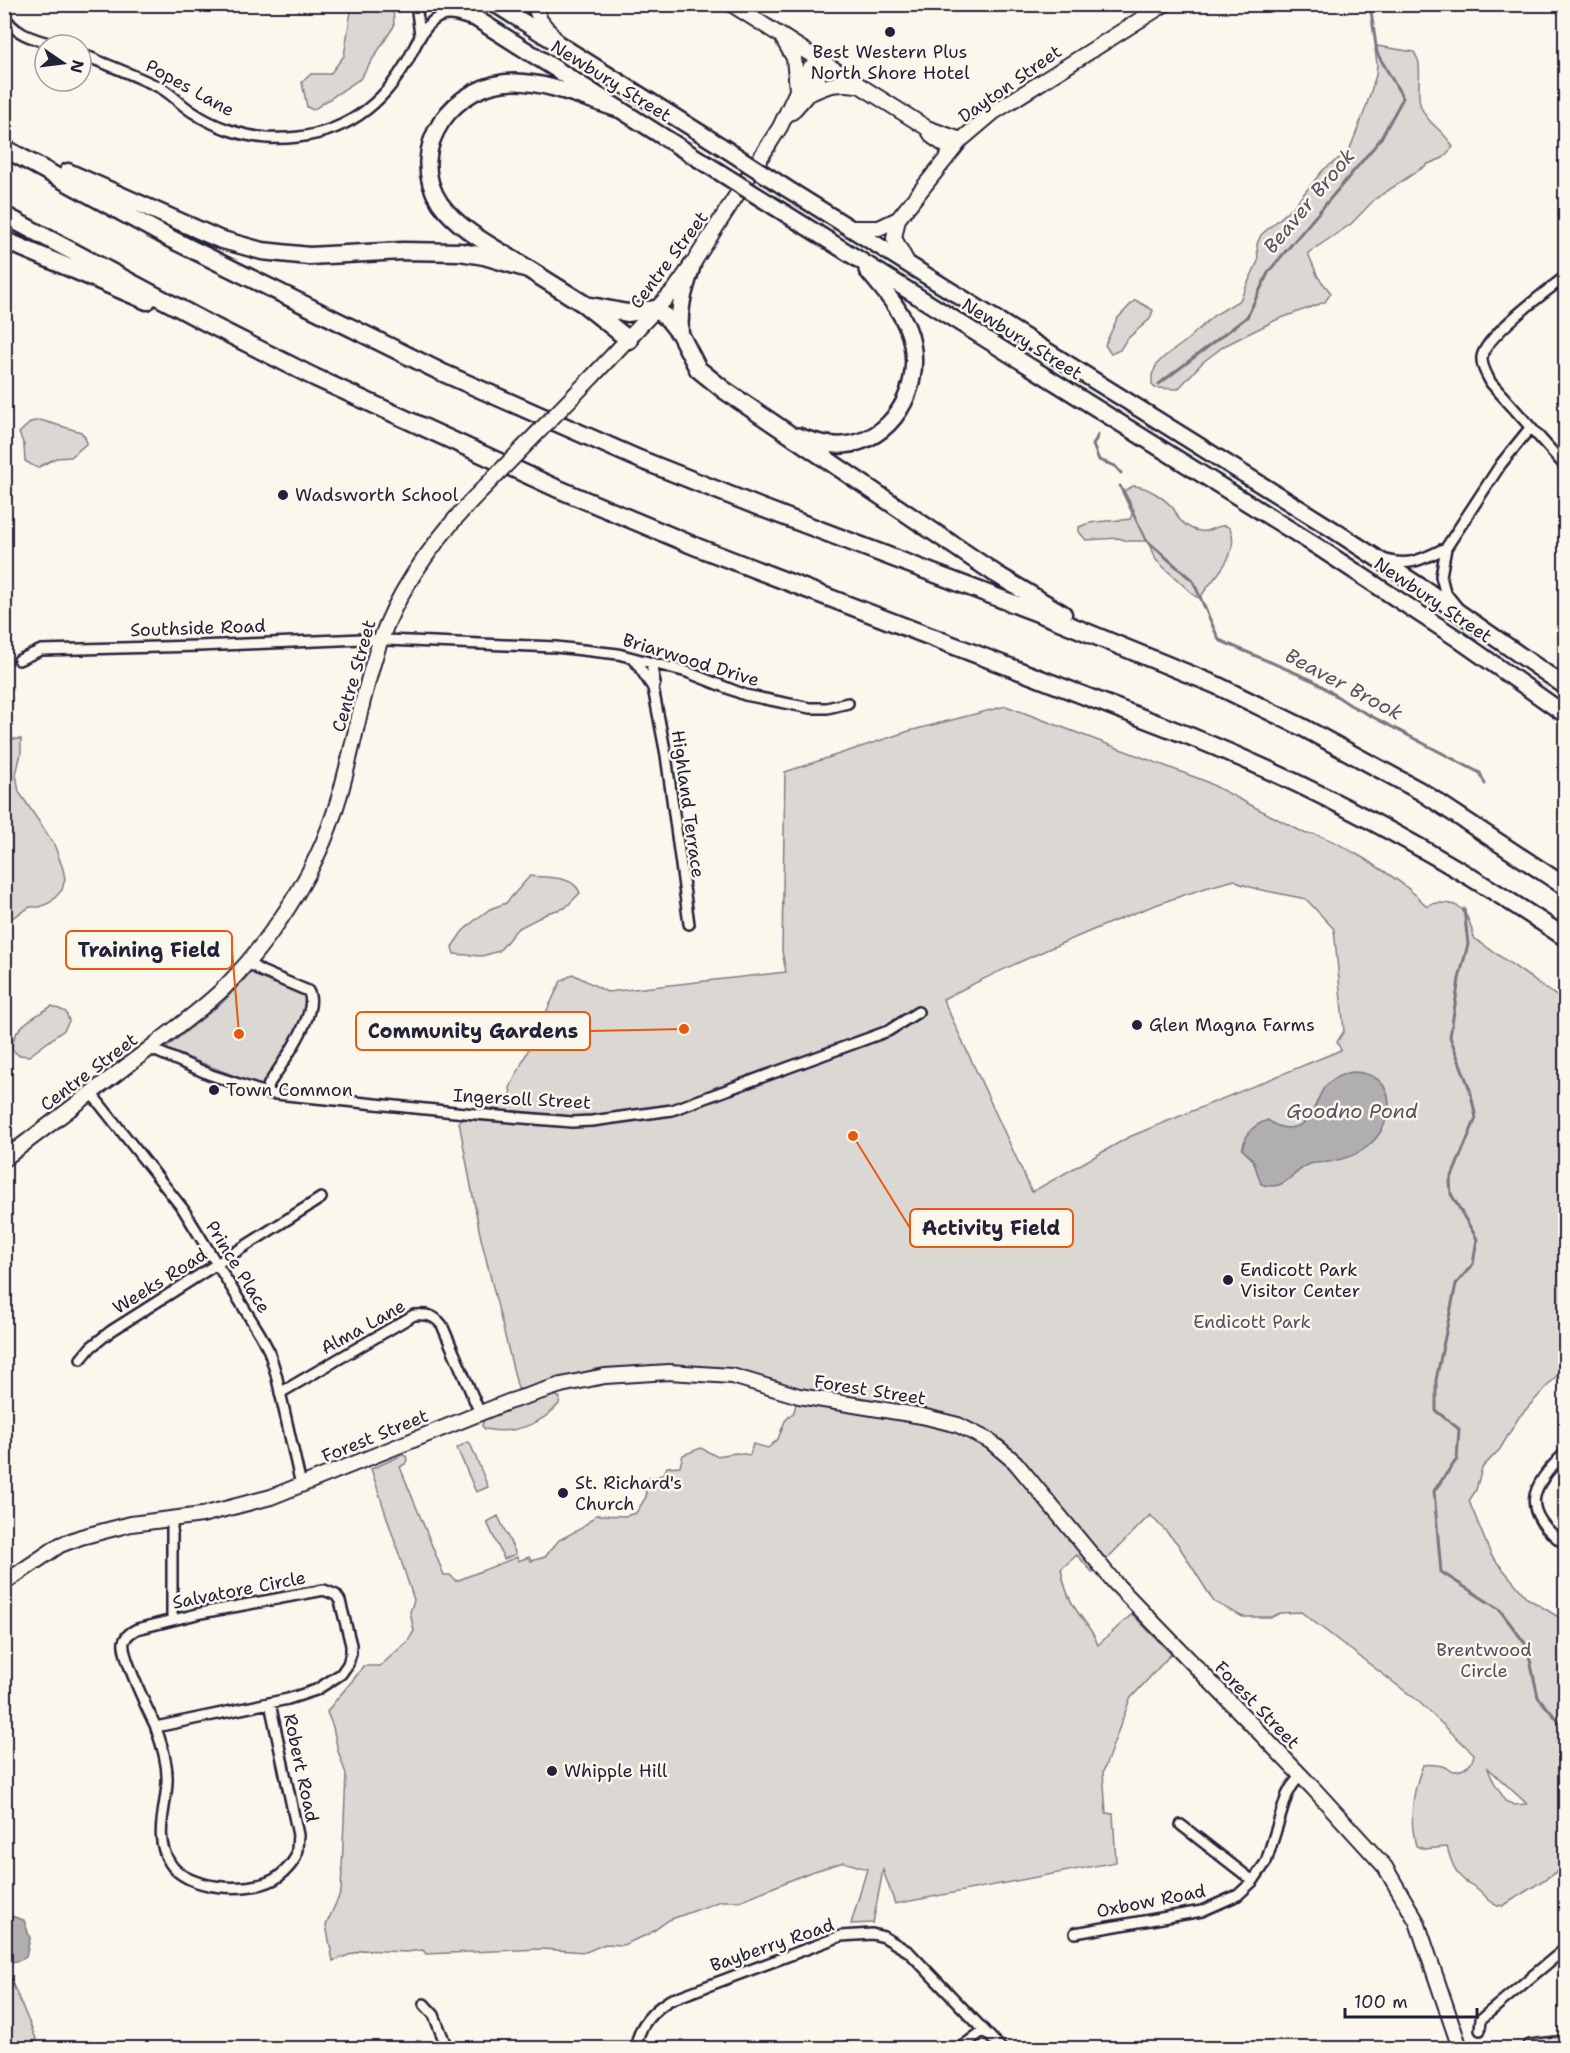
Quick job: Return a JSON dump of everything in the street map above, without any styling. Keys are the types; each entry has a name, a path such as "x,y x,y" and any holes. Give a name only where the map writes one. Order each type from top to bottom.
{"highway":[{"path":"4,146 219,239 243,247 284,255 309,256 413,251 460,252 484,256 528,269 584,304 629,340"},
{"path":"4,146 169,238 441,372 651,463 1124,647 1215,685 1351,753 1422,792 1566,887"},
{"path":"4,215 314,377 556,488 697,547 1254,762 1418,844 1566,938"},
{"path":"4,240 142,300 209,324"},
{"path":"680,334 680,302 692,265"},
{"path":"584,304 608,311 627,313 656,309 680,334 691,358 708,378 996,574 1124,647"}],"main road":[{"name":"Newbury Street","path":"453,4 1318,547 1458,639 1566,715"},
{"name":"Newbury Street","path":"495,4 1374,557 1566,687"},
{"path":"534,4 540,20 563,46"},
{"path":"730,4 930,133 957,145"},
{"name":"Dayton Street","path":"898,219 957,145 994,112 1166,4"},
{"path":"780,35 794,58 803,91 836,83 860,86"},
{"name":"Centre Street","path":"4,1159 205,1004 247,962 287,908 324,841 339,799 371,670 381,639 389,619 434,543 469,503 629,340 675,289 803,91 810,68 821,62"},
{"path":"528,269 462,226 440,203 429,179 428,165 432,139 442,119 458,102 469,95 484,88 515,82 556,90 621,110"},
{"path":"930,133 936,153 932,174"},
{"path":"851,228 879,228 898,219"},
{"path":"898,219 894,238 908,264"},
{"path":"787,431 830,445 857,442 874,436 884,429 903,407 913,378 913,351 909,332 888,296 857,259"},
{"name":"Forest Street","path":"4,1583 60,1545 104,1530 238,1507 301,1485 533,1393 591,1378 669,1372 732,1376 799,1396 944,1421 970,1430 1001,1449 1015,1462 1115,1582 1392,1876 1417,1922 1460,2049"},
{"path":"1530,2049 1566,2044"}],"street":[{"path":"416,4 420,35"},
{"path":"4,15 9,25 33,37"},
{"name":"Popes Lane","path":"93,59 164,89 193,113 219,126 251,136 296,138 317,135 334,129 373,104 395,80 420,35 439,17 448,15 484,24"},
{"path":"1566,276 1516,315 1490,341 1482,358 1485,372 1491,383 1566,466"},
{"path":"1464,616 1445,592 1442,568 1446,548 1501,464 1530,428"},
{"path":"1374,557 1404,564 1416,562 1446,548"},
{"name":"Southside Road","path":"19,660 41,650 198,646 320,639 381,639"},
{"name":"Briarwood Drive","path":"381,639 592,650 687,672 745,695 810,708 827,708 848,703"},
{"name":"Highland Terrace","path":"634,659 653,688 666,755 689,924"},
{"name":"Highland Terrace","path":"651,664 655,683 653,688"},
{"path":"247,962 308,991 311,997 306,1023 269,1084 266,1093"},
{"name":"Ingersoll Street","path":"149,1048 211,1075 266,1093 572,1122 672,1110 888,1030 918,1012"},
{"name":"Prince Place","path":"91,1093 170,1192 269,1351 301,1485"},
{"name":"Weeks Road","path":"81,1359 111,1331 321,1198"},
{"name":"Alma Lane","path":"280,1393 414,1315 423,1314 436,1318 442,1326 480,1413"},
{"path":"1566,1452 1543,1476 1537,1487 1534,1508 1543,1526 1566,1545"},
{"path":"172,1518 172,1620"},
{"name":"Salvatore Circle","path":"126,1638 129,1632 136,1629 302,1593 324,1590 336,1595 340,1601 351,1645 348,1664 341,1674 316,1689 270,1703 156,1726"},
{"name":"Robert Road","path":"126,1638 124,1648 127,1658 156,1726 167,1766 168,1783 160,1833 164,1851 170,1863 188,1879 202,1884 224,1887 256,1885 275,1880 296,1856 298,1835 270,1703"},
{"name":"Oxbow Road","path":"1075,1933 1202,1911 1238,1895 1253,1881 1266,1862 1287,1795 1300,1776"},
{"path":"1181,1825 1253,1881"},
{"name":"Bayberry Road","path":"636,2049 640,2030 648,2017 655,2009 670,2000 841,1936 858,1934 884,1937 909,1952 1001,2049"},
{"path":"1480,2030 1481,2019 1494,2006 1566,1948"},
{"path":"424,2004 434,2015 447,2049"},
{"path":"960,2049 984,2030"}],"green space":[{"path":"352,5 393,5 394,26 360,79 313,110 307,107 302,82 311,74 330,74 344,56"},
{"path":"1377,46 1414,52 1419,63 1421,107 1428,119 1453,147 1443,158 1428,164 1375,199 1351,224 1308,253 1318,277 1331,293 1325,302 1276,320 1224,346 1203,362 1178,389 1155,388 1152,385 1152,375 1157,364 1213,316 1240,300 1258,261 1257,244 1261,235 1293,207 1323,170 1349,151 1376,75 1375,49"},
{"path":"1135,300 1153,310 1150,319 1126,340 1120,350 1111,354 1105,345 1117,319"},
{"path":"40,420 81,432 87,443 71,457 56,458 37,468 25,461 24,445 19,433 31,422"},
{"path":"1133,486 1149,490 1160,497 1173,508 1182,523 1191,528 1205,531 1224,526 1230,529 1233,543 1231,552 1222,569 1200,598 1156,560 1149,541 1128,541 1118,538 1086,540 1079,532 1079,527 1091,523 1130,519 1134,510 1124,491"},
{"name":"Endicott Park","path":"1006,706 1205,781 1306,834 1315,834 1343,846 1391,876 1428,907 1430,904 1441,903 1456,905 1466,914 1474,938 1565,1002 1565,1367 1519,1417 1500,1449 1482,1468 1476,1490 1469,1501 1491,1555 1527,1598 1565,1621 1565,1870 1556,1872 1503,1906 1490,1901 1460,1876 1447,1847 1424,1849 1416,1846 1413,1806 1416,1786 1423,1765 1442,1766 1458,1771 1469,1765 1474,1754 1418,1701 1301,1612 1280,1613 1272,1617 1243,1617 1214,1602 1177,1543 1150,1515 1093,1573 1077,1555 1061,1569 1071,1601 1098,1645 1132,1614 1171,1654 1130,1699 1103,1772 1106,1813 1113,1814 1116,1862 895,1904 883,1870 873,1923 851,1924 867,1869 844,1862 808,1873 740,1901 721,1901 669,1920 649,1934 623,1945 605,1944 586,1952 541,1949 426,1954 423,1950 406,1952 362,1950 333,1961 326,1925 341,1892 346,1774 327,1712 363,1666 380,1666 408,1641 414,1631 410,1612 414,1600 371,1469 403,1455 406,1456 405,1464 400,1467 444,1575 450,1575 456,1581 517,1557 518,1561 529,1557 531,1561 545,1557 559,1540 582,1528 596,1515 625,1516 636,1513 646,1497 645,1479 661,1475 667,1467 680,1466 683,1455 701,1448 716,1456 736,1453 750,1455 753,1444 768,1448 778,1439 785,1421 794,1412 798,1394 734,1369 695,1366 595,1369 535,1389 518,1389 480,1234 459,1122 511,1095 510,1088 561,981 573,974 607,992 786,972 782,951 785,772 909,731","holes":["1235,880 1257,889 1306,899 1334,929 1344,1031 1337,1042 1341,1050 1129,1137 1032,1192 943,999 1036,954 1128,915","1488,1768 1527,1804 1515,1805 1505,1801"]},
{"path":"5,737 21,739 21,754 16,774 19,792 54,844 65,879 62,890 51,902 40,907 30,907 12,918 4,914"},
{"path":"530,876 566,880 577,887 580,893 565,908 550,912 517,929 499,951 482,956 454,954 452,947 462,932 490,909 506,903"},
{"path":"253,970 293,986 303,994 306,1001 301,1024 287,1050 268,1080 260,1086 169,1050 167,1047 223,1002"},
{"path":"52,1006 66,1012 69,1021 64,1030 29,1056 18,1055 12,1049 13,1041 20,1028"},
{"path":"555,1395 560,1398 559,1404 535,1423 505,1431 485,1429 482,1426 484,1418 500,1411"},
{"path":"467,1442 470,1443 488,1487 476,1492 457,1448"},
{"path":"498,1516 516,1554 504,1559 487,1522"},
{"path":"11,1980 40,2048 5,2048 5,1982"}],"water":[{"name":"Goodno Pond","path":"1352,1072 1368,1074 1379,1080 1386,1089 1389,1100 1388,1113 1377,1137 1367,1147 1351,1156 1330,1162 1310,1164 1276,1186 1261,1184 1253,1160 1242,1149 1251,1130 1268,1120 1286,1128 1303,1123 1312,1113 1324,1088 1336,1077"},
{"path":"5,1916 24,1920 30,1938 26,1957 16,1962 5,1960"}],"waterway":[{"name":"Beaver Brook","path":"1159,384 1247,317 1269,271 1380,140 1403,98 1377,53 1370,4"},
{"name":"Beaver Brook","path":"1098,435 1093,445 1099,460 1115,466 1121,473"},
{"name":"Beaver Brook","path":"1120,486 1146,540 1193,581 1219,640 1314,681 1350,705 1480,773 1485,784"},
{"name":"Beaver Brook","path":"1464,909 1468,944 1459,979 1450,1037 1470,1090 1476,1118 1450,1181 1451,1194 1477,1239 1473,1264 1456,1284 1436,1380 1436,1411 1459,1429 1457,1459 1434,1491 1441,1572 1499,1609 1527,1646 1538,1697 1566,1730"}],"place":[{"name":"Best Western Plus North Shore Hotel","path":"890,32"},
{"name":"Wadsworth School","path":"283,495"},
{"name":"Glen Magna Farms","path":"1137,1025"},
{"name":"Community Gardens","path":"684,1029"},
{"name":"Training Field","path":"239,1034"},
{"name":"Town Common","path":"214,1090"},
{"name":"Activity Field","path":"853,1136"},
{"name":"Endicott Park Visitor Center","path":"1228,1280"},
{"name":"St. Richard's Church","path":"563,1493"},
{"name":"Whipple Hill","path":"552,1771"}],"park label":[{"name":"Brentwood Circle","path":"1484,1660"}]}
